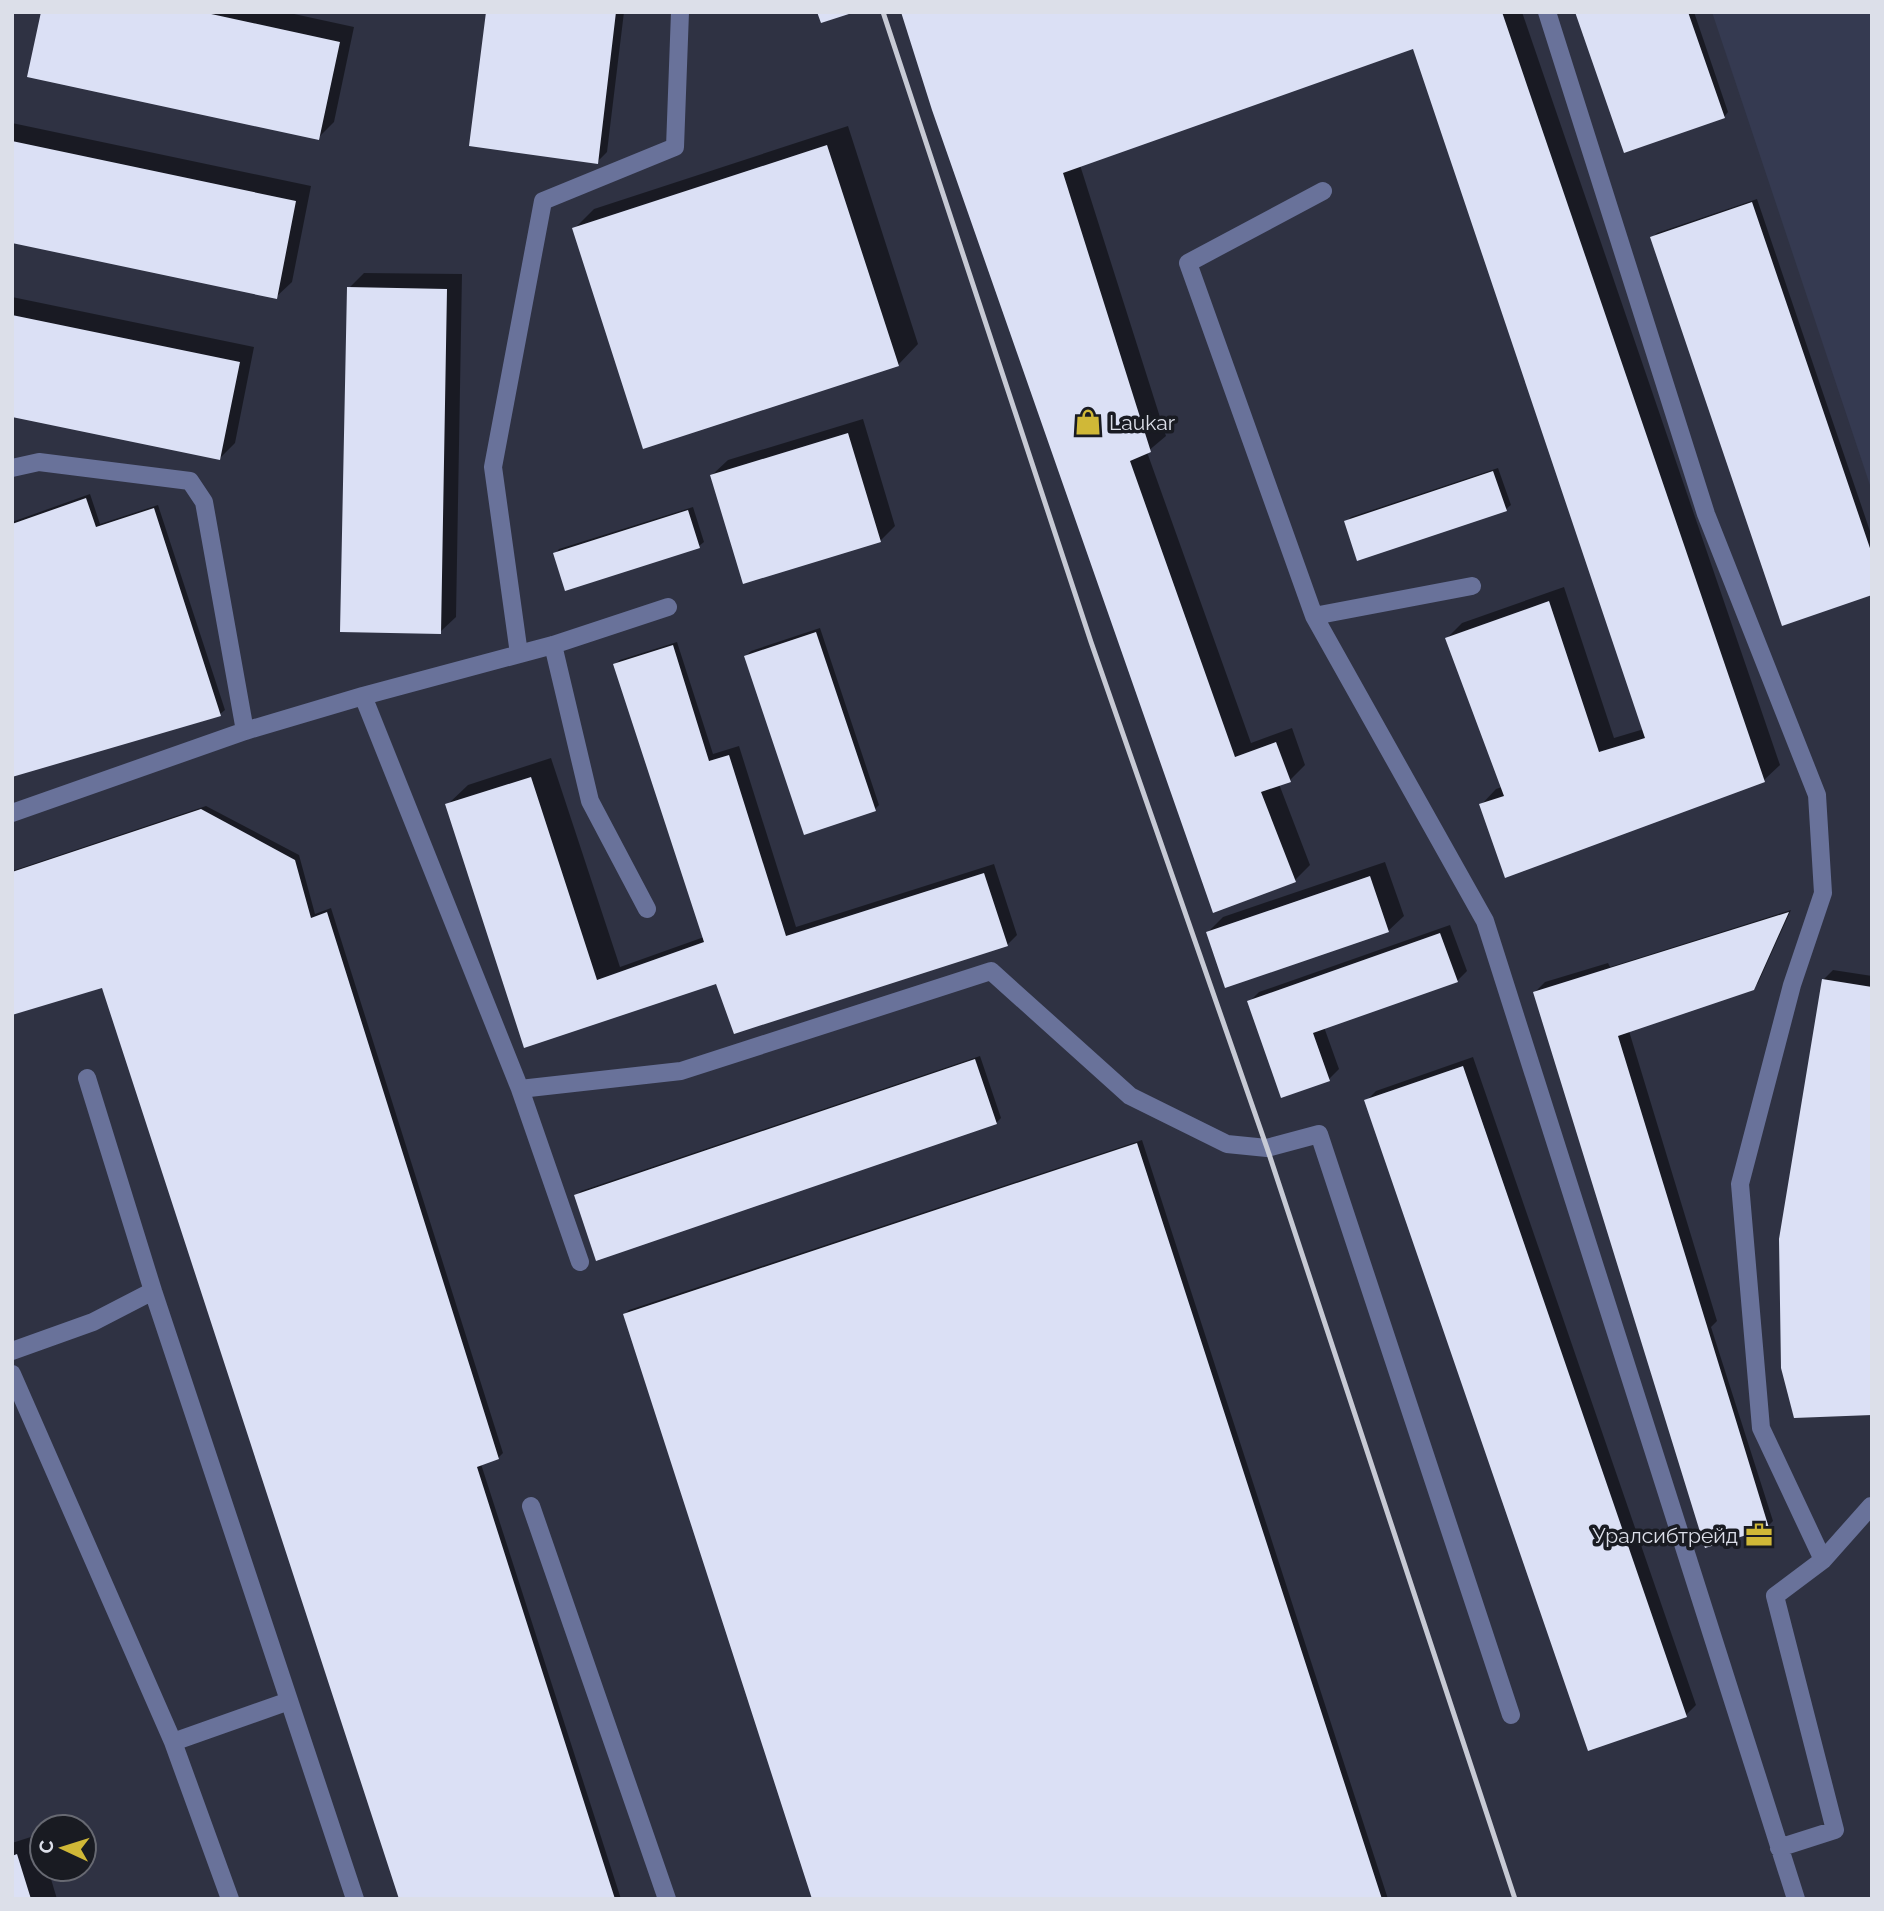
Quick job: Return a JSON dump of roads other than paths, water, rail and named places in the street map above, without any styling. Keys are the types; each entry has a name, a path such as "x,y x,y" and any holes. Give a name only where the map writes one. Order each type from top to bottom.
{"lane":[{"path":"519,654 493,467 543,201 675,147 680,12"},
{"path":"1547,12 1706,514 1817,795 1823,893 1792,985 1740,1184 1761,1428 1823,1560"},
{"path":"1323,191 1188,263 1314,616 1485,921 1796,1899"},
{"path":"12,468 40,462 190,481 204,502 245,731"},
{"path":"1314,616 1472,586"},
{"path":"12,813 245,731 553,645 668,607"},
{"path":"553,645 590,801 647,909"},
{"path":"363,696 520,1089 580,1262"},
{"path":"520,1089 681,1070 991,971 1130,1096 1227,1144 1268,1148 1319,1134 1511,1715"},
{"path":"87,1078 153,1292 355,1899"},
{"path":"12,1351 93,1322 153,1292"},
{"path":"12,1374 173,1742 230,1899"},
{"path":"531,1506 667,1899"},
{"path":"1779,1848 1835,1830 1775,1596 1823,1560 1871,1506"},
{"path":"173,1742 289,1701"}],"railway":[{"path":"883,12 1091,642 1267,1148 1515,1899"}],"place":[{"name":"Laukar","path":"1088,422"},
{"name":"Уралcибтрейд","path":"1759,1535"}]}
